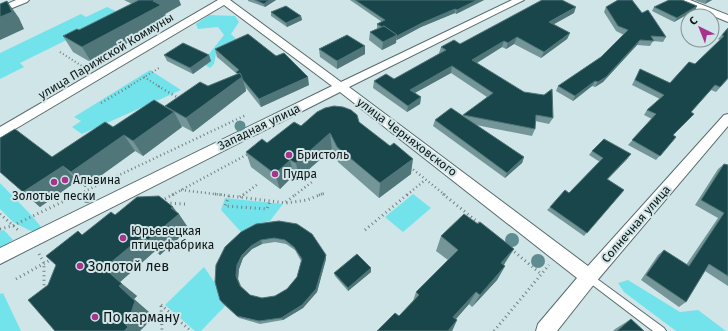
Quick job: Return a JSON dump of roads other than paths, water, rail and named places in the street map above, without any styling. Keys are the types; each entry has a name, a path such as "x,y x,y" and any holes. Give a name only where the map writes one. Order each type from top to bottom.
{"street":[{"path":"0,10 24,0"},
{"name":"улица Черняховского","path":"224,0 342,88 589,277"},
{"name":"улица Парижской Коммуны","path":"0,133 224,0"},
{"name":"Западная улица","path":"0,256 262,125 342,88 519,0"},
{"path":"682,0 728,19"},
{"name":"Солнечная улица","path":"545,331 589,277 728,118"}],"lane":[{"path":"589,277 661,331"}],"place":[{"name":"Бристоль","path":"289,155"},
{"name":"Пудра","path":"275,174"},
{"name":"Альвина","path":"65,180"},
{"name":"Золотые пески","path":"54,182"},
{"name":"Юрьевецкая птицефабрика","path":"123,238"},
{"name":"Золотой лев","path":"80,266"},
{"name":"По карману","path":"95,317"}]}
